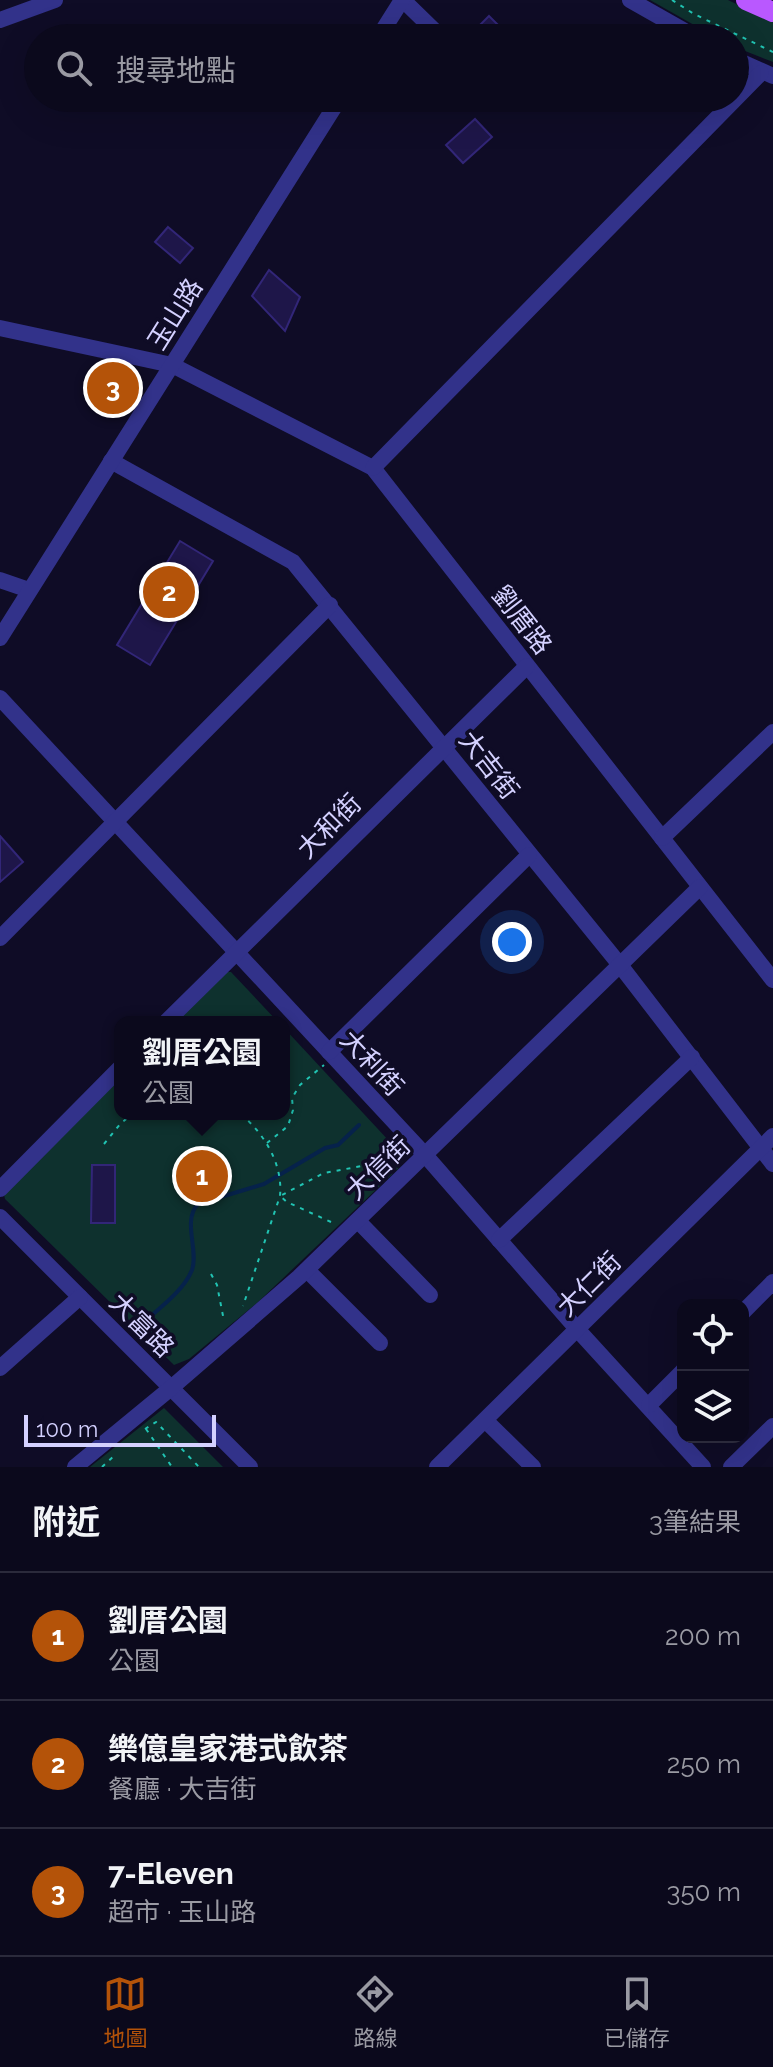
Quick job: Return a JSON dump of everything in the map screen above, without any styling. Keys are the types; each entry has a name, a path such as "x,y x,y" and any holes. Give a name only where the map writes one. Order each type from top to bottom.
{"main road":[{"path":"746,0 773,12"}],"street":[{"path":"0,20 55,0"},
{"path":"387,24 403,0 428,24"},
{"path":"630,0 672,24"},
{"path":"749,92 767,74"},
{"name":"玉山路","path":"0,638 331,112"},
{"path":"373,468 729,112"},
{"name":"劉厝路","path":"0,328 172,365 373,468 773,980"},
{"name":"大吉街","path":"111,461 293,562 620,965 773,1164"},
{"path":"0,580 29,590"},
{"path":"0,938 330,605"},
{"name":"大和街","path":"172,1016 527,666"},
{"name":"大利街","path":"0,698 426,1156 703,1467"},
{"path":"662,838 773,732"},
{"path":"331,1055 529,855"},
{"name":"大信街","path":"75,1467 307,1270 700,887"},
{"path":"499,1240 692,1057"},
{"path":"0,1189 114,1074"},
{"name":"大仁街","path":"437,1467 773,1136"},
{"name":"大富路","path":"0,1217 250,1467"},
{"path":"358,1221 430,1295"},
{"path":"307,1270 380,1343"},
{"path":"749,1306 773,1282"},
{"path":"0,1368 80,1297"},
{"path":"649,1405 677,1377"},
{"path":"486,1421 533,1467"},
{"path":"731,1467 773,1426"}],"path":[{"path":"672,0 715,24"},
{"path":"749,40 773,52"},
{"path":"290,1120 292,1098 300,1085 331,1055"},
{"path":"104,1144 125,1120"},
{"path":"241,1314 280,1196 282,1177 267,1144 248,1120"},
{"path":"267,1144 288,1126 290,1120"},
{"path":"280,1196 324,1173 406,1158"},
{"path":"280,1196 336,1224"},
{"path":"211,1274 217,1285 226,1326"},
{"path":"172,1467 146,1429 156,1422 199,1467"},
{"path":"102,1467 124,1445"}],"green space":[{"path":"650,0 728,0 773,22 773,62 749,53 749,24 692,24"},
{"path":"219,972 231,972 272,1016 175,1016"},
{"path":"290,1034 404,1157 401,1166 257,1303 189,1359 174,1365 5,1199 2,1186 114,1076 114,1120 290,1120"},
{"path":"164,1408 223,1467 90,1467"}],"building":[{"path":"489,16 497,24 481,24"},
{"path":"475,119 492,137 463,163 446,145"},
{"path":"168,227 193,248 180,263 155,242"},
{"path":"269,270 300,297 285,331 252,296"},
{"path":"180,541 213,561 150,665 117,645"},
{"path":"0,836 23,862 0,882"},
{"path":"92,1165 115,1165 115,1223 91,1223"}],"waterway":[{"path":"145,1321 178,1291 192,1270 191,1219 198,1204 264,1184 325,1148 338,1145 359,1125"}],"place":[{"name":"7-Eleven","path":"113,388"},
{"name":"樂億皇家港式飲茶","path":"169,592"},
{"name":"劉厝公園","path":"202,1176"}]}
